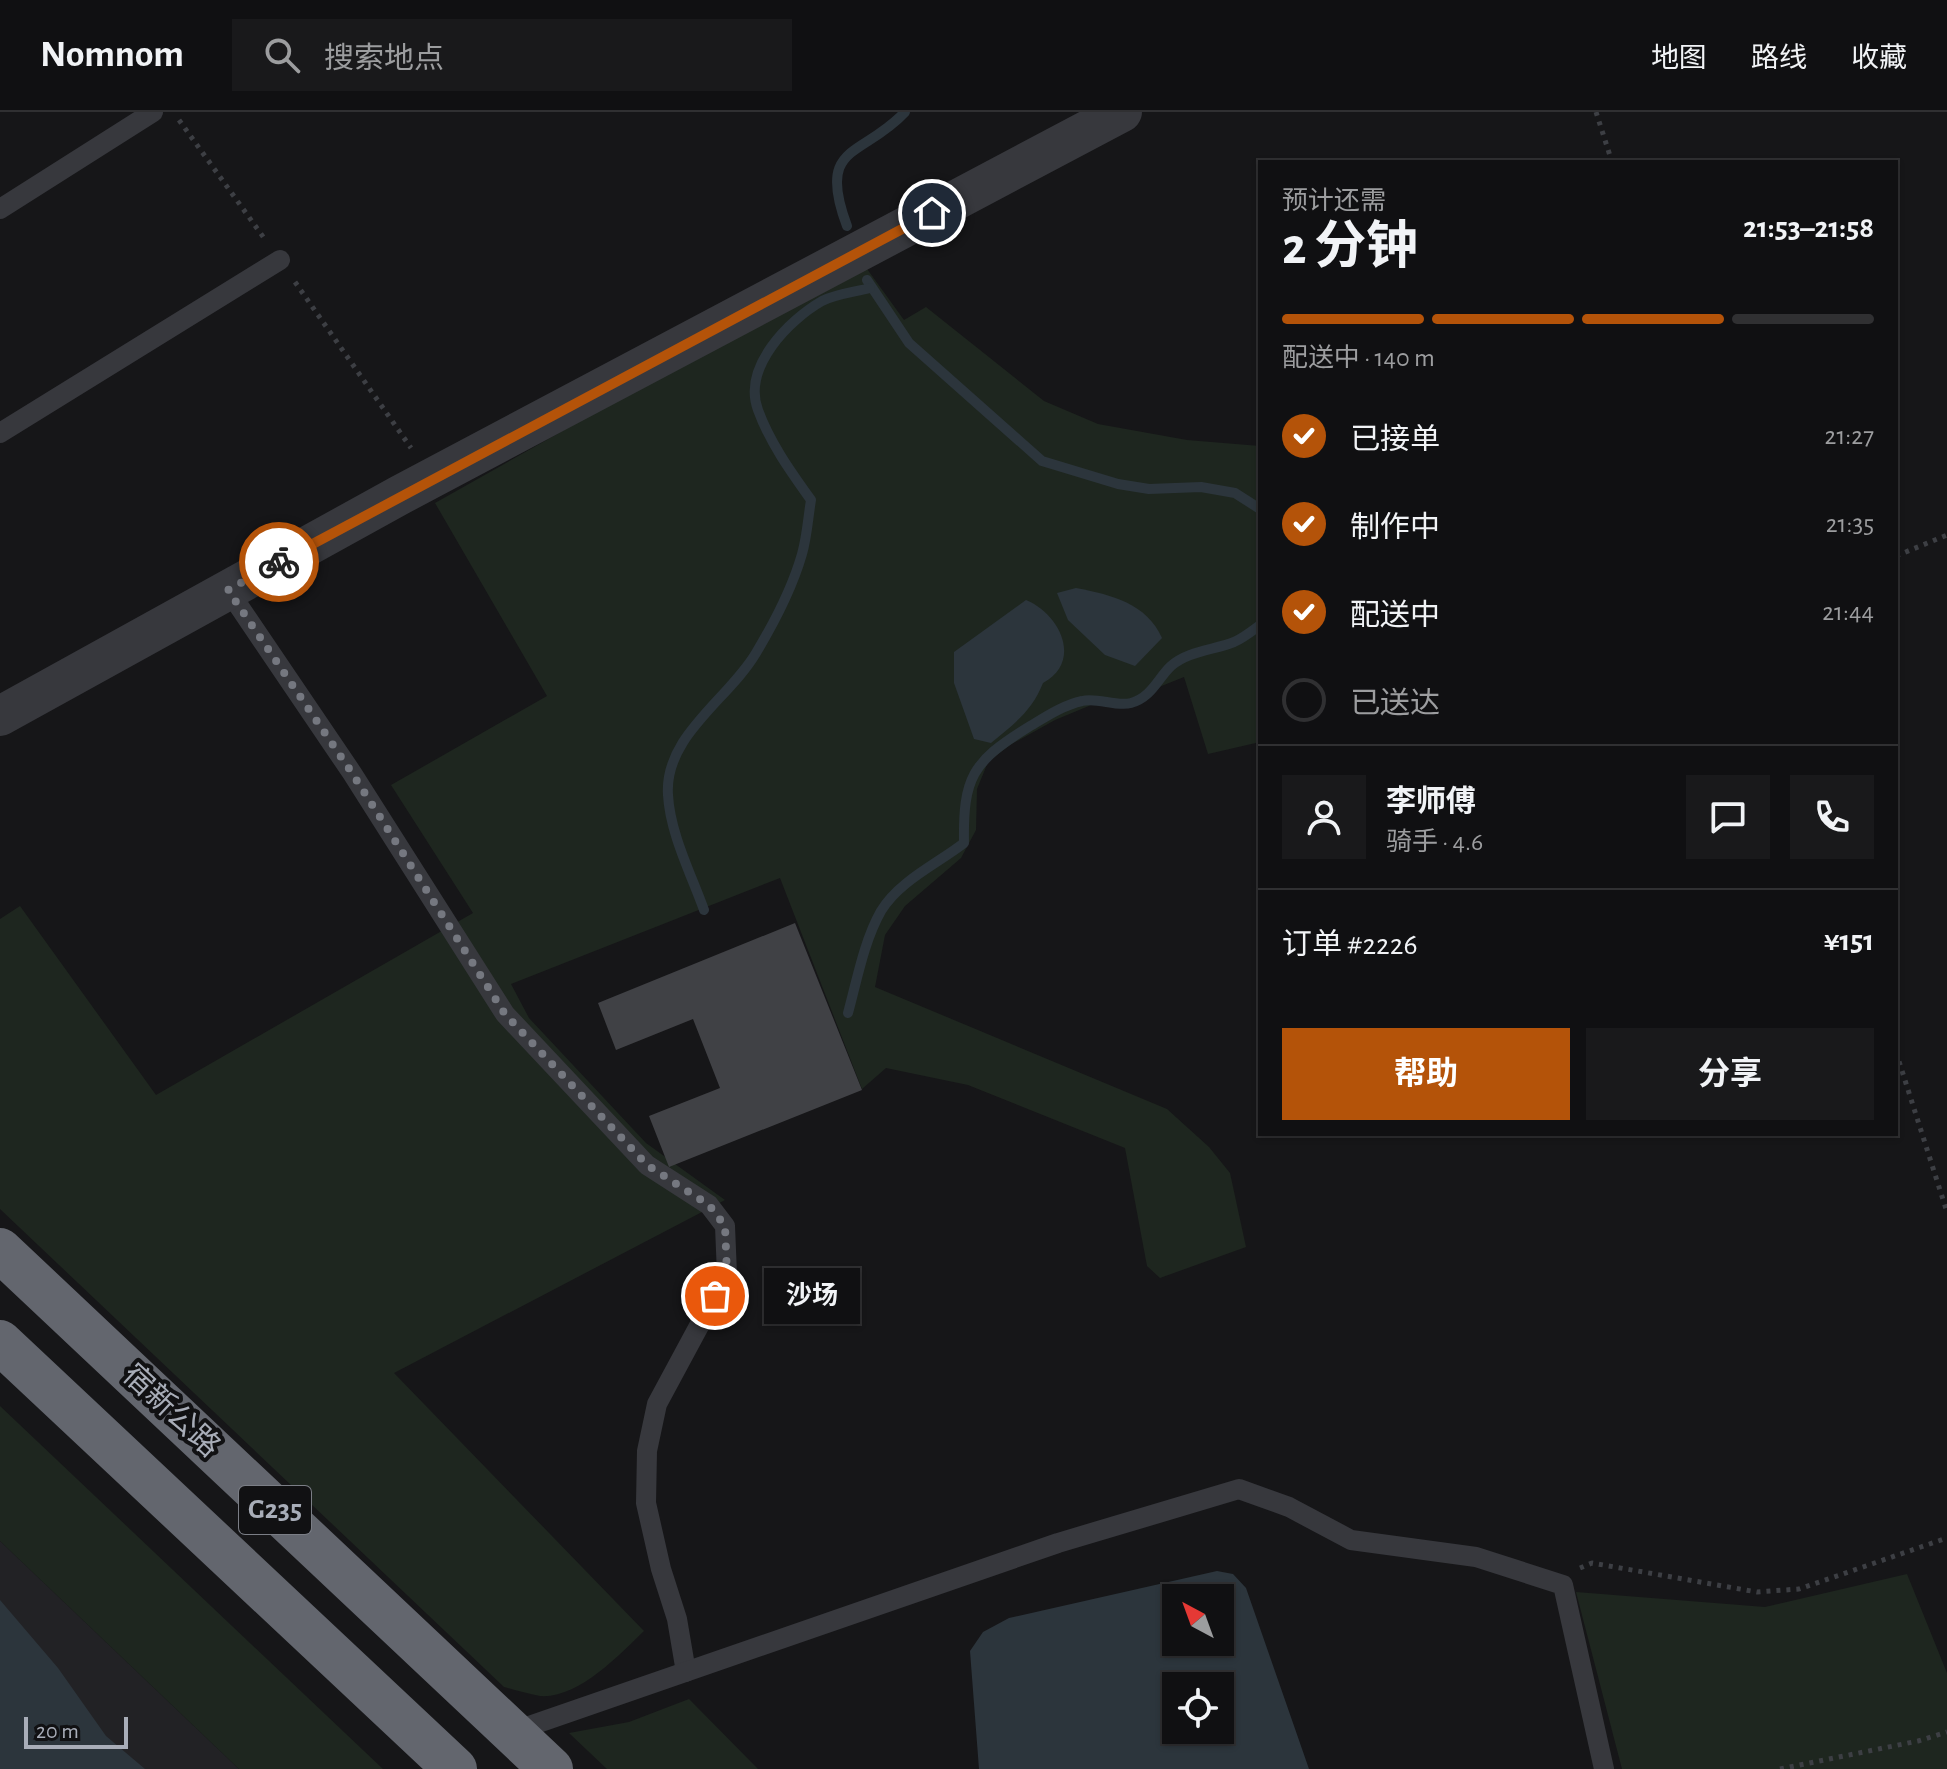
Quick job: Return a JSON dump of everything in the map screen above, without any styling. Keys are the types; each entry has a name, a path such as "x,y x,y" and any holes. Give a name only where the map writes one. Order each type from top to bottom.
{"highway":[{"name":"宿新公路","path":"0,1250 551,1769"},
{"name":"G235","path":"0,1342 455,1769"}],"street":[{"path":"0,716 432,478 1122,112"}],"lane":[{"path":"0,209 153,112"},
{"path":"0,433 280,260"},
{"path":"228,590 352,773 505,1014 647,1165 709,1205 725,1226 727,1274 657,1404 647,1451 646,1503 677,1619 686,1672"},
{"path":"512,1732 1058,1543 1239,1489 1289,1507 1351,1540 1476,1557 1563,1585 1604,1769"}],"path":[{"path":"174,112 432,478"},
{"path":"1596,112 1611,160"},
{"path":"1898,555 1947,535"},
{"path":"1898,1058 1947,1212"},
{"path":"1563,1585 1574,1570 1592,1563 1757,1592 1799,1589 1947,1538"},
{"path":"1780,1769 1918,1741 1947,1732"}],"shaded area":[{"path":"862,262 904,320 926,307 1044,401 1098,424 1187,440 1258,446 1258,742 1208,754 1184,677 1119,703 1096,703 1055,720 1010,745 988,762 977,789 976,830 961,858 905,906 885,935 875,987 1167,1109 1209,1147 1230,1173 1246,1247 1160,1278 1147,1266 1125,1148 968,1085 886,1068 862,1089 780,878 511,984 529,1018 646,1143 725,1200 394,1373 644,1631 597,1674 554,1695 540,1696 504,1687 0,1209 0,919 20,906 156,1095 473,913 391,785 547,696 435,503"},
{"path":"1076,588 1126,602 1147,616 1162,638 1135,666 1105,655 1068,620 1057,593"},
{"path":"1026,600 1049,616 1057,627 1064,651 1062,663 1055,674 1043,683 1028,709 1007,730 991,743 974,739 954,683 954,652"},
{"path":"0,1406 383,1769 239,1769 0,1541"},
{"path":"0,1541 239,1769 0,1769"},
{"path":"1217,1571 1233,1574 1246,1588 1309,1769 979,1769 970,1651 983,1632 1009,1618"},
{"path":"1907,1574 1947,1673 1947,1769 1622,1769 1576,1592 1765,1607"},
{"path":"0,1600 58,1668 106,1736 145,1769 0,1769"},
{"path":"689,1699 758,1769 607,1769 569,1733 629,1722"}],"building":[{"path":"795,923 862,1090 669,1167 649,1116 720,1088 693,1019 616,1050 598,1003"}],"waterway":[{"path":"847,226 839,199 837,180 840,166 848,155 905,112"},
{"path":"867,280 909,343 1042,461 1118,484 1149,489 1201,487 1235,493 1258,508"},
{"path":"704,910 673,824 668,795 670,774 676,754 687,736 744,670 776,618 802,554 811,500 763,422 755,394 757,378 772,346 809,309 827,299 870,288"},
{"path":"848,1013 865,948 881,911 908,882 964,843 969,787 974,774 994,751 1040,720 1075,703 1094,700 1125,704 1138,700 1178,661 1234,642 1258,626"}],"way so far":[{"path":"279,562 228,590 352,773 505,1014 574,1091 647,1165 709,1205 725,1226 727,1274 715,1296"}],"place":[{"name":"沙场","path":"715,1296"}],"route":[{"path":"279,562 932,213"}]}
